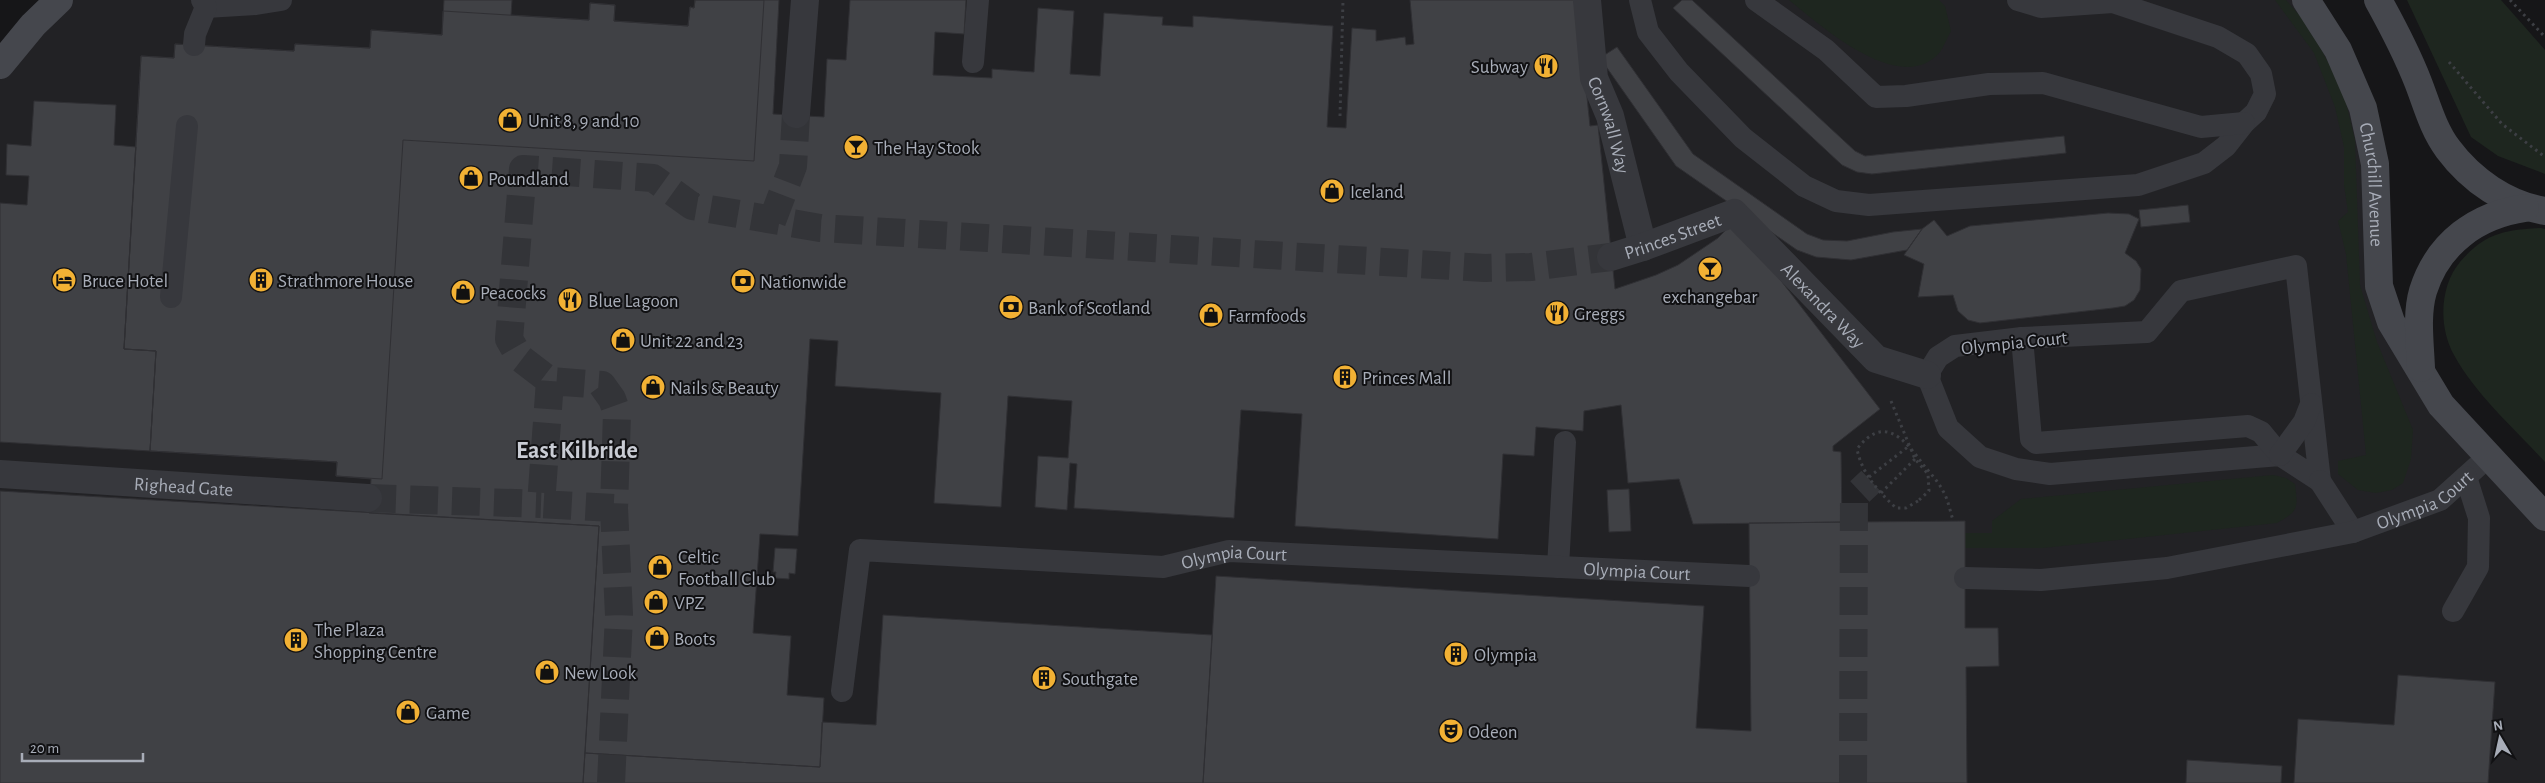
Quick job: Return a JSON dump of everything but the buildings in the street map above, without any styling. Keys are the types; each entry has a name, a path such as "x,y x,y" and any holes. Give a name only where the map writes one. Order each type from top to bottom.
{"street":[{"path":"0,65 33,25 59,0"},
{"path":"796,114 805,0"},
{"name":"Cornwall Way","path":"1587,0 1594,78 1610,116 1643,247"},
{"name":"Churchill Avenue","path":"2306,0 2338,50 2363,108 2375,164 2379,286 2391,322 2441,405 2545,517"},
{"name":"Churchill Avenue","path":"2378,0 2397,33 2419,83 2430,117 2447,149 2490,190 2535,210"},
{"name":"Churchill Avenue","path":"2422,374 2419,323 2422,292 2434,264 2456,238 2478,221 2502,212 2535,210"},
{"name":"Princes Street","path":"1611,256 1643,247 1734,213"},
{"name":"Alexandra Way","path":"1734,213 1876,359 1927,375"},
{"name":"Righead Gate","path":"0,474 368,498"}],"lane":[{"path":"194,46 195,34 204,3 256,4 280,0"},
{"path":"973,62 978,0"},
{"path":"1640,0 1648,32 1679,72 1743,138 1804,186 1836,201 1869,206 2138,185 2204,163 2226,146 2244,123 2256,112 2264,94 2261,74 2247,54 2218,37 2112,2 2041,7 2018,0"},
{"path":"1756,0 1826,50 1876,98 1906,96 1989,84 2043,83 2202,127 2244,123"},
{"path":"171,298 187,126"},
{"name":"Olympia Court","path":"1927,375 1938,356 1955,346 2022,338 2148,332 2182,292 2296,266 2320,481"},
{"name":"Olympia Court","path":"2022,338 2030,439 2036,442 2248,426 2261,432 2280,456 2320,481 2353,532"},
{"path":"1927,375 1948,428 1980,457 2016,470 2050,474 2280,456 2304,422 2311,404"},
{"path":"1558,566 1565,442"},
{"name":"Olympia Court","path":"1965,578 2041,580 2167,568 2353,532 2440,500 2489,456"},
{"path":"2453,610 2478,567 2479,518 2466,476"},
{"name":"Olympia Court","path":"842,691 860,550 1163,567 1229,551 1749,576"}],"path":[{"path":"1340,116 1343,0"},
{"path":"2510,0 2545,37"},
{"path":"2447,59 2502,124 2545,157"},
{"path":"1876,359 1909,446 1915,459 1928,474 1929,491 1918,501 1906,508 1896,508 1881,493 1860,464 1857,449 1865,439 1877,432 1893,432 1909,446 1943,491 1953,520"},
{"path":"1868,477 1909,446"},
{"path":"1881,493 1915,459"}],"shaded area":[{"path":"59,0 2306,0 2363,108 2391,322 2545,517 2545,783 0,783 0,65"},
{"path":"1789,0 1939,0 1945,6 1951,31 1940,52 1924,64 1904,67 1883,62 1862,53 1840,40"},
{"path":"2275,0 2286,0 2308,25 2343,90 2355,140 2360,285 2377,342 2413,430 2411,459 2403,483 2392,490 2376,493 2358,490 2338,474 2338,461 2366,455 2346,254 2338,221 2348,212 2344,185 2344,147 2335,107 2314,53"},
{"path":"2407,0 2501,0 2545,50 2545,174 2498,156 2471,137"},
{"path":"2545,229 2545,462 2473,384 2449,344 2445,332 2444,319 2445,294 2448,283 2453,272 2469,252 2496,235 2516,230"},
{"path":"2273,475 2286,478 2295,484 2297,499 2293,512 2277,523 2043,548 1965,548 1965,533 1992,533 1992,521 2021,499"}],"tunnel":[{"path":"772,221 793,166 796,114"},
{"path":"611,783 619,615 614,508 617,413 612,399 602,385 550,381 520,358 509,339 523,169 653,178 692,206 820,228 1485,268 1531,267 1611,257"},
{"path":"550,381 541,504 614,508"},
{"path":"1853,783 1854,497 1871,481"},
{"path":"368,498 541,504"}],"place":[{"name":"Subway","path":"1546,66"},
{"name":"Unit 8, 9 and 10","path":"510,120"},
{"name":"The Hay Stook","path":"856,147"},
{"name":"Poundland","path":"471,178"},
{"name":"Iceland","path":"1332,191"},
{"name":"exchangebar","path":"1710,269"},
{"name":"Bruce Hotel","path":"64,280"},
{"name":"Strathmore House","path":"261,280"},
{"name":"Nationwide","path":"743,281"},
{"name":"Peacocks","path":"463,292"},
{"name":"Blue Lagoon","path":"570,300"},
{"name":"Bank of Scotland","path":"1011,307"},
{"name":"Greggs","path":"1557,313"},
{"name":"Farmfoods","path":"1211,315"},
{"name":"Unit 22 and 23","path":"623,340"},
{"name":"Princes Mall","path":"1345,377"},
{"name":"Nails & Beauty","path":"653,387"},
{"name":"Celtic Football Club","path":"660,567"},
{"name":"VPZ","path":"656,602"},
{"name":"Boots","path":"657,638"},
{"name":"The Plaza Shopping Centre","path":"296,640"},
{"name":"Olympia","path":"1456,654"},
{"name":"New Look","path":"547,672"},
{"name":"Southgate","path":"1044,678"},
{"name":"Game","path":"408,712"},
{"name":"Odeon","path":"1451,731"}],"district":[{"name":"East Kilbride","path":"577,450"}]}
